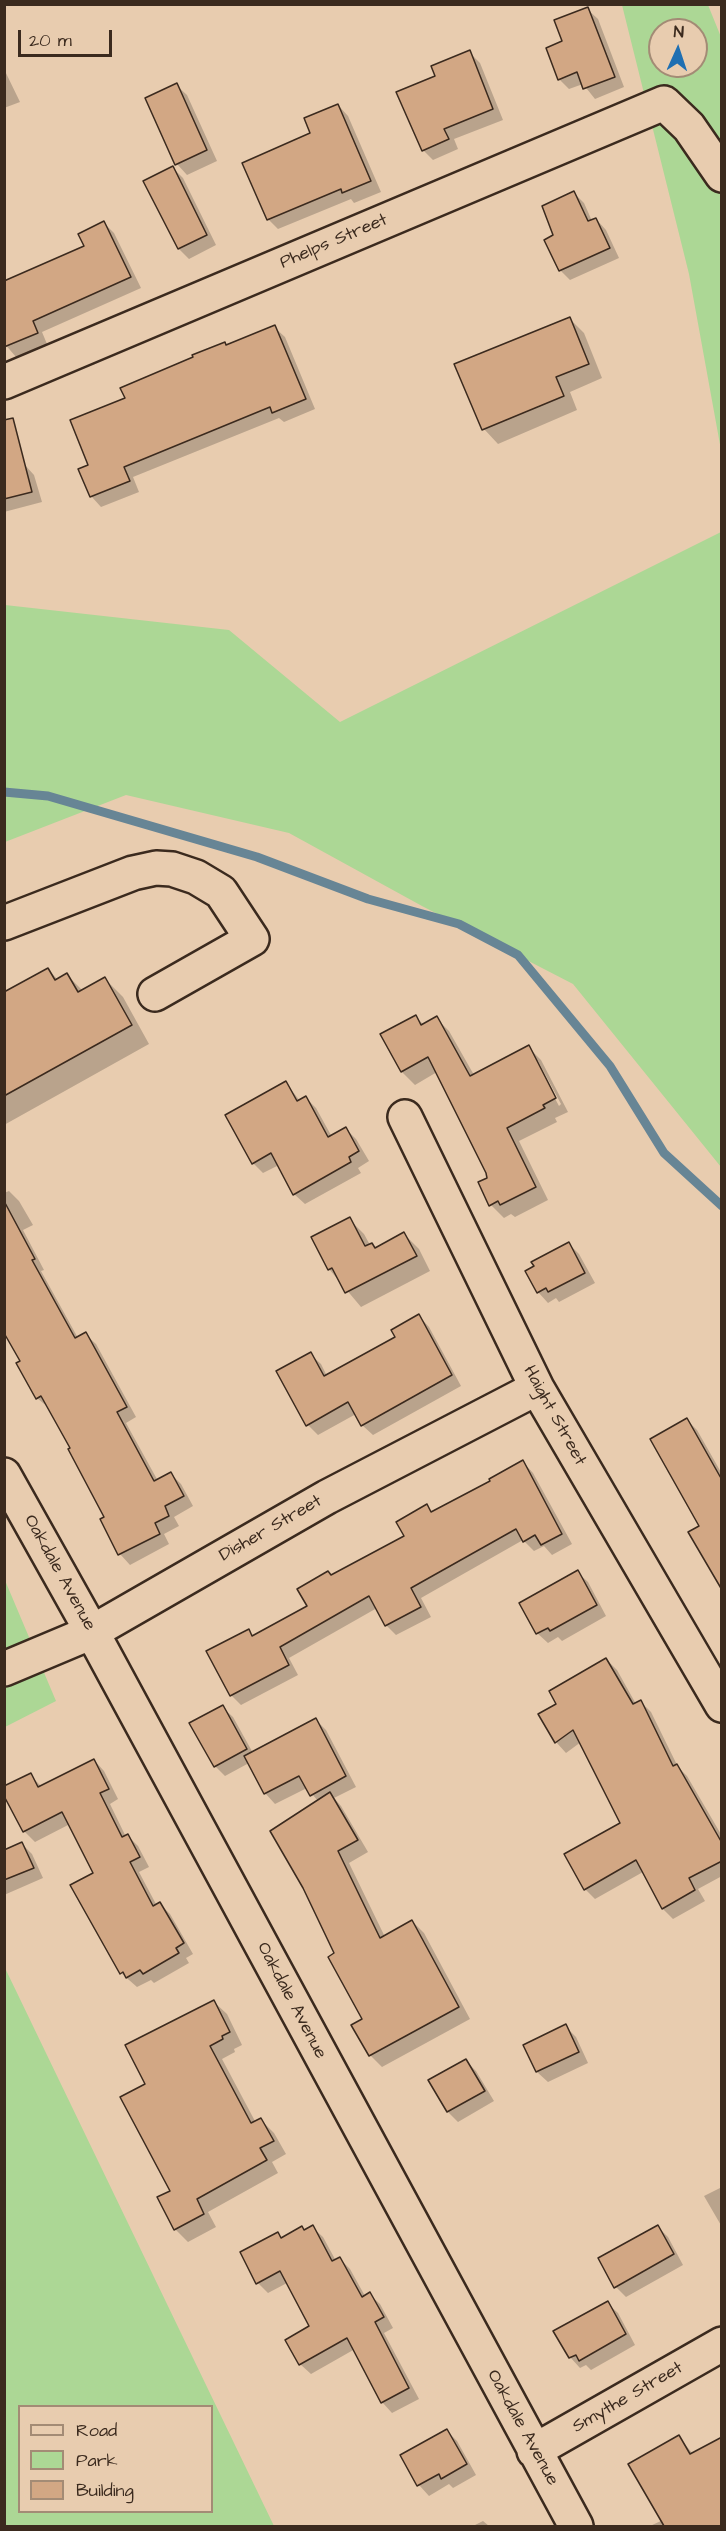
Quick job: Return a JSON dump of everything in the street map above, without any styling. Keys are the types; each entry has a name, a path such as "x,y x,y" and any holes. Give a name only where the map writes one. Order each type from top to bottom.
{"street":[{"name":"Phelps Street","path":"4,382 664,103 689,127 722,175"},
{"path":"4,923 133,873 156,868 172,869 196,878 221,892 252,939 155,994"},
{"name":"Haight Street","path":"405,1117 537,1388 722,1704"},
{"name":"Disher Street","path":"4,1669 92,1632 327,1497 537,1388"},
{"name":"Oakdale Avenue","path":"4,1475 92,1632 576,2526"},
{"name":"Smythe Street","path":"534,2451 722,2344"}],"green space":[{"path":"622,5 708,5 721,37 721,450 689,274"},
{"path":"721,532 721,1167 573,984 422,906 289,833 126,795 5,842 5,605 229,630 340,722"},
{"path":"4,1578 56,1701 5,1727 4,1727"},
{"path":"5,1968 274,2526 5,2526"}],"building":[{"path":"588,7 615,77 583,89 577,72 558,80 546,48 562,41 554,20"},
{"path":"470,50 493,109 444,129 449,139 422,151 396,92 435,76 431,66"},
{"path":"177,83 207,150 175,165 145,98"},
{"path":"338,104 371,181 342,193 341,189 267,220 242,163 310,133 304,118"},
{"path":"173,166 207,235 178,249 143,181"},
{"path":"574,191 588,221 596,218 610,248 559,271 544,240 553,235 542,206"},
{"path":"104,221 131,277 33,321 38,333 4,347 4,281 84,246 78,234"},
{"path":"570,317 589,364 556,377 564,396 482,430 454,364"},
{"path":"275,325 306,399 272,413 270,407 124,467 130,481 90,497 78,469 88,465 70,420 125,398 120,388 193,357 192,355 225,342 226,345"},
{"path":"13,418 32,492 4,499 4,420"},
{"path":"48,968 55,980 67,973 78,992 105,977 132,1025 4,1096 4,992"},
{"path":"416,1015 421,1025 437,1016 470,1076 529,1045 556,1098 543,1105 545,1108 507,1128 536,1187 500,1205 498,1201 489,1206 478,1182 487,1178 486,1173 428,1057 401,1072 380,1034"},
{"path":"286,1081 297,1101 306,1096 328,1137 346,1127 359,1151 349,1157 351,1162 293,1195 271,1153 252,1164 225,1115"},
{"path":"4,1201 35,1259 32,1260 75,1338 86,1332 127,1407 117,1412 154,1481 171,1472 184,1496 165,1506 169,1516 155,1523 160,1534 118,1555 100,1519 104,1517 68,1449 70,1448 41,1396 36,1399 16,1363 20,1361 4,1333"},
{"path":"350,1217 365,1246 372,1243 375,1248 404,1232 417,1256 345,1293 332,1268 328,1270 311,1237"},
{"path":"569,1242 585,1273 548,1292 546,1288 537,1293 525,1271 534,1266 531,1262"},
{"path":"419,1314 452,1375 361,1426 348,1402 306,1426 276,1371 311,1352 324,1376 395,1337 391,1330"},
{"path":"687,1418 722,1480 722,1590 688,1532 699,1526 650,1439"},
{"path":"523,1460 562,1534 541,1545 535,1535 523,1542 516,1529 411,1588 421,1607 385,1626 369,1596 280,1647 289,1665 230,1696 206,1651 249,1629 252,1636 307,1606 297,1589 328,1571 331,1575 404,1536 396,1522 427,1504 431,1512 490,1481 489,1479"},
{"path":"578,1570 597,1605 550,1631 548,1628 536,1634 519,1603"},
{"path":"606,1658 633,1704 641,1700 673,1766 677,1764 722,1843 722,1861 689,1878 695,1890 662,1909 636,1860 584,1890 564,1854 620,1823 573,1730 555,1743 538,1714 556,1704 549,1691"},
{"path":"223,1705 247,1749 214,1767 189,1723"},
{"path":"316,1718 346,1776 310,1796 299,1776 264,1794 244,1756"},
{"path":"94,1759 109,1789 100,1793 122,1837 128,1834 140,1857 130,1862 153,1906 160,1902 184,1943 176,1948 179,1953 143,1974 140,1970 126,1978 123,1972 120,1974 70,1885 93,1873 62,1812 23,1832 4,1796 4,1786 31,1773 38,1787"},
{"path":"330,1792 358,1840 338,1851 380,1938 412,1920 459,2007 369,2056 351,2025 362,2019 328,1957 334,1953 303,1888 270,1831"},
{"path":"22,1842 34,1868 4,1880 4,1850"},
{"path":"214,2000 230,2032 210,2046 251,2123 261,2118 274,2141 260,2148 267,2160 197,2199 204,2214 174,2230 157,2197 170,2191 120,2097 145,2084 125,2045"},
{"path":"566,2024 579,2052 536,2072 523,2045"},
{"path":"466,2059 485,2091 447,2112 428,2080"},
{"path":"313,2225 332,2261 340,2257 362,2297 370,2292 384,2317 375,2322 409,2388 381,2403 347,2338 299,2365 285,2340 309,2326 280,2271 256,2284 240,2252 278,2232 281,2238 302,2226 304,2230"},
{"path":"658,2225 674,2254 614,2288 598,2258"},
{"path":"608,2301 626,2334 579,2361 576,2355 569,2358 553,2331"},
{"path":"447,2429 467,2464 441,2479 439,2474 417,2486 400,2455"},
{"path":"679,2435 690,2454 722,2437 722,2526 664,2526 628,2464"}],"waterway":[{"path":"4,792 48,796 257,857 368,899 459,924 518,955 610,1066 664,1153 722,1206"}]}
